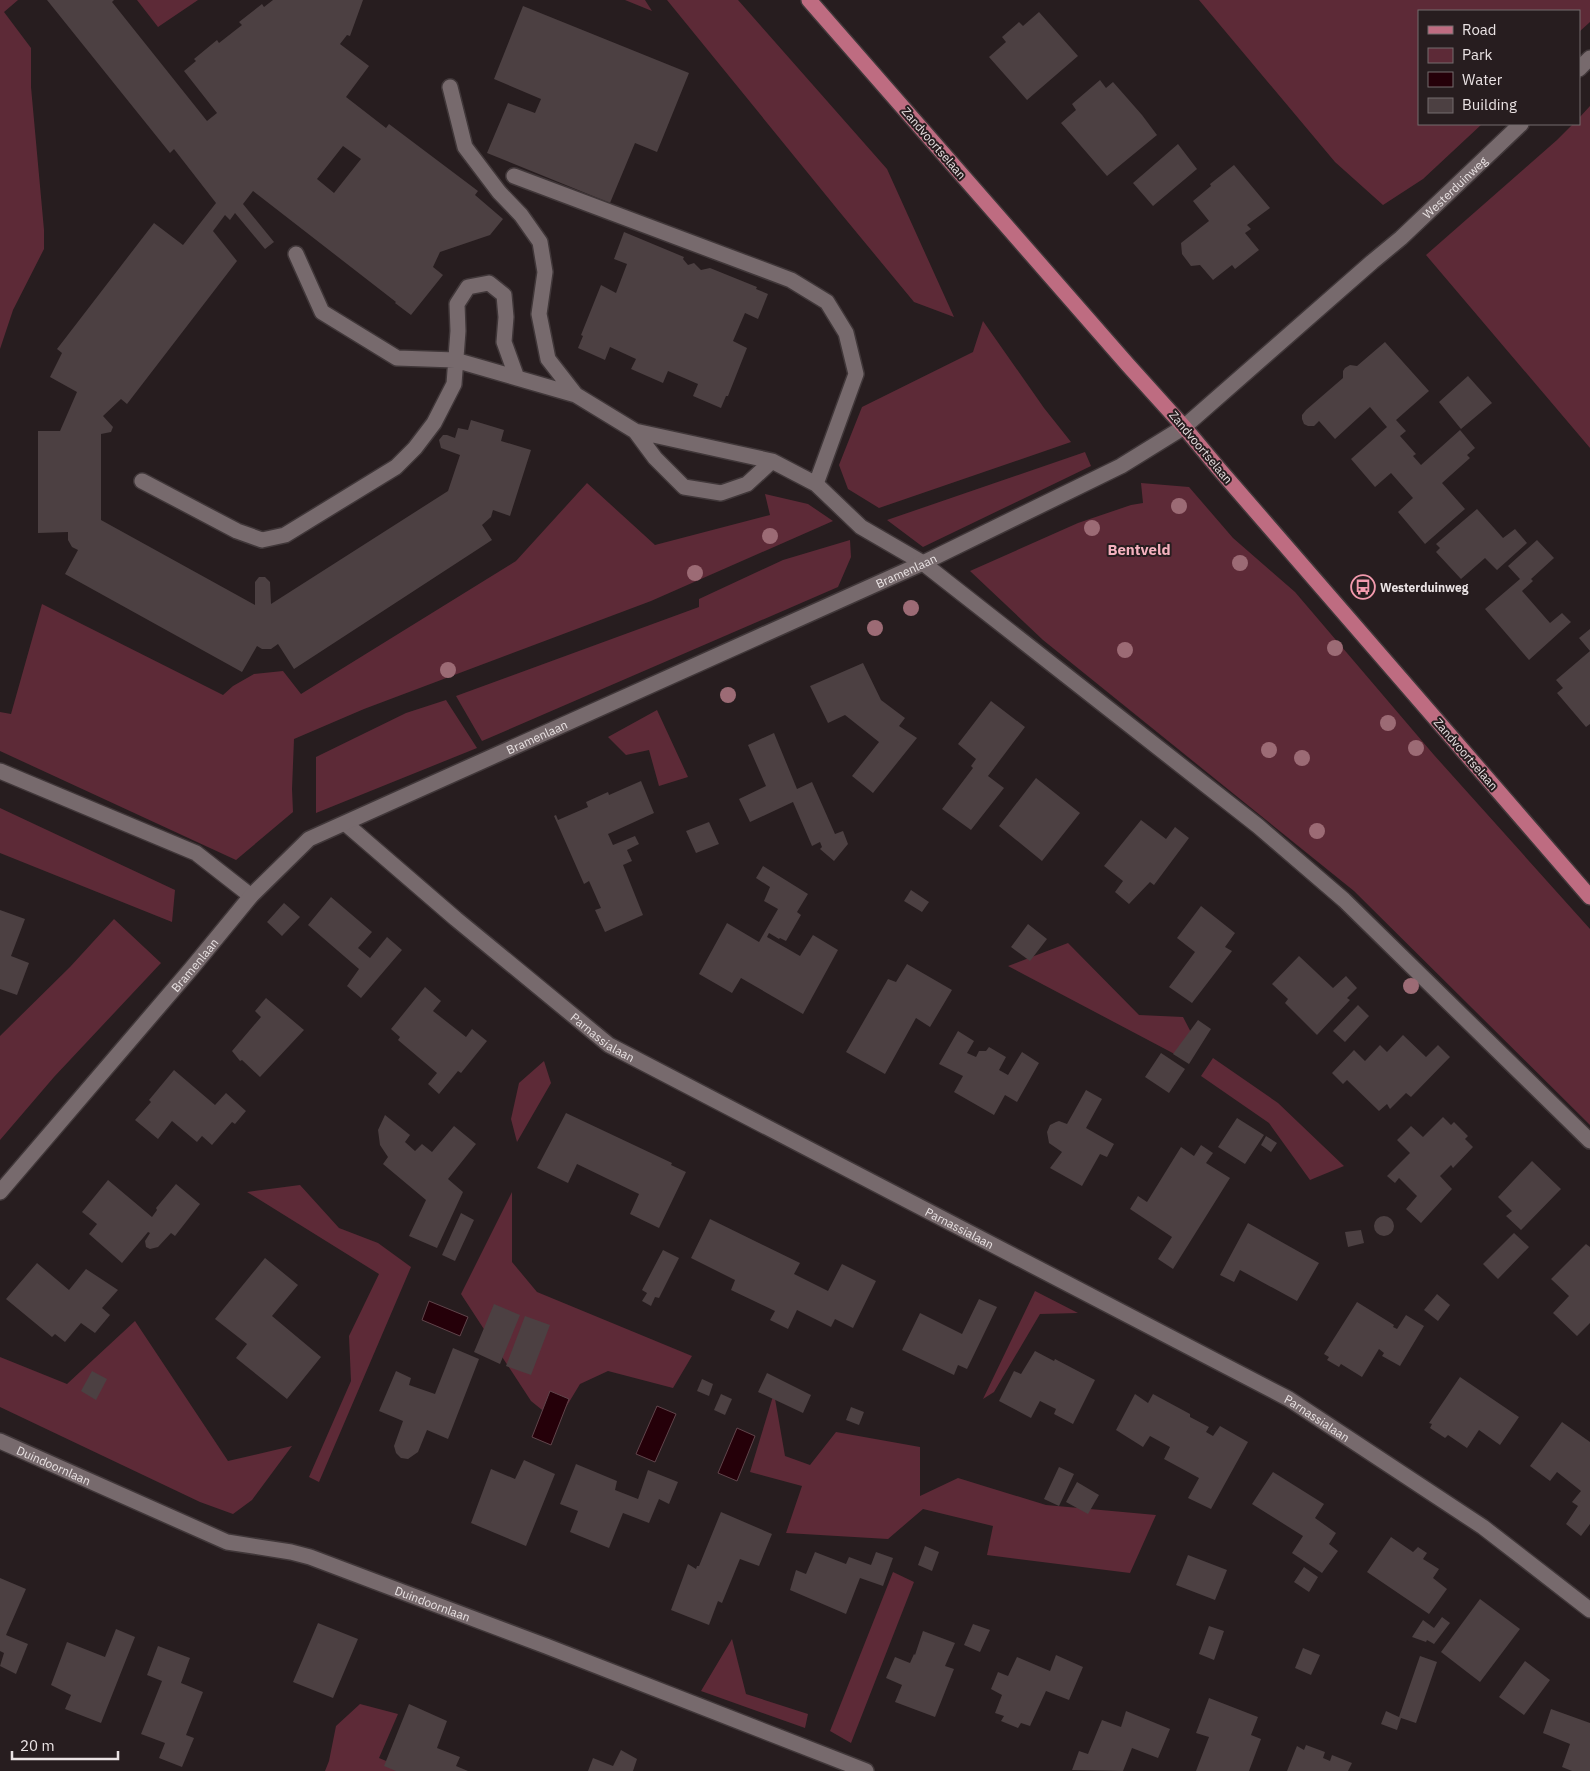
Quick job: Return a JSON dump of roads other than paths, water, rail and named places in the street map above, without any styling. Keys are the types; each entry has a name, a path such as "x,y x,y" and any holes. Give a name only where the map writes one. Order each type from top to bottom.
{"main road":[{"name":"Zandvoortselaan","path":"809,0 1184,427 1590,897"}],"street":[{"path":"1580,68 1590,58"},
{"path":"450,87 465,148 499,192 521,215 540,242 545,272 539,314 548,359 576,395"},
{"name":"Westerduinweg","path":"1184,427 1364,268 1401,238 1520,125"},
{"path":"514,176 791,280 827,302 846,333 856,374 816,484"},
{"path":"296,254 322,312 397,358 455,360 576,395 635,431 772,461 816,484 862,527 923,563 1258,826 1344,900 1590,1141"},
{"path":"142,481 238,531 262,540 285,535 396,467 415,448 434,423 454,384 458,331 457,304 468,287 489,283 504,295 506,316 504,342 517,378"},
{"name":"Bramenlaan","path":"0,1192 191,970 251,896 309,839 923,563 1120,466 1184,427"},
{"path":"635,431 655,458 684,488 721,493 747,484 772,461"},
{"path":"0,771 196,853 251,896"},
{"name":"Parnassialaan","path":"346,824 456,920 609,1045 1289,1399 1483,1527 1590,1610"},
{"name":"Duindoornlaan","path":"0,1441 227,1542 292,1552 310,1557 500,1628 866,1771"}],"water":[{"path":"429,1301 468,1317 460,1336 422,1320"},
{"path":"550,1391 569,1399 551,1445 532,1437"},
{"path":"657,1406 676,1414 655,1462 636,1454"},
{"path":"737,1428 755,1436 737,1481 718,1473"}],"place":[{"name":"Westerduinweg","path":"1363,587"}],"district":[{"name":"Bentveld","path":"1139,549"}]}
